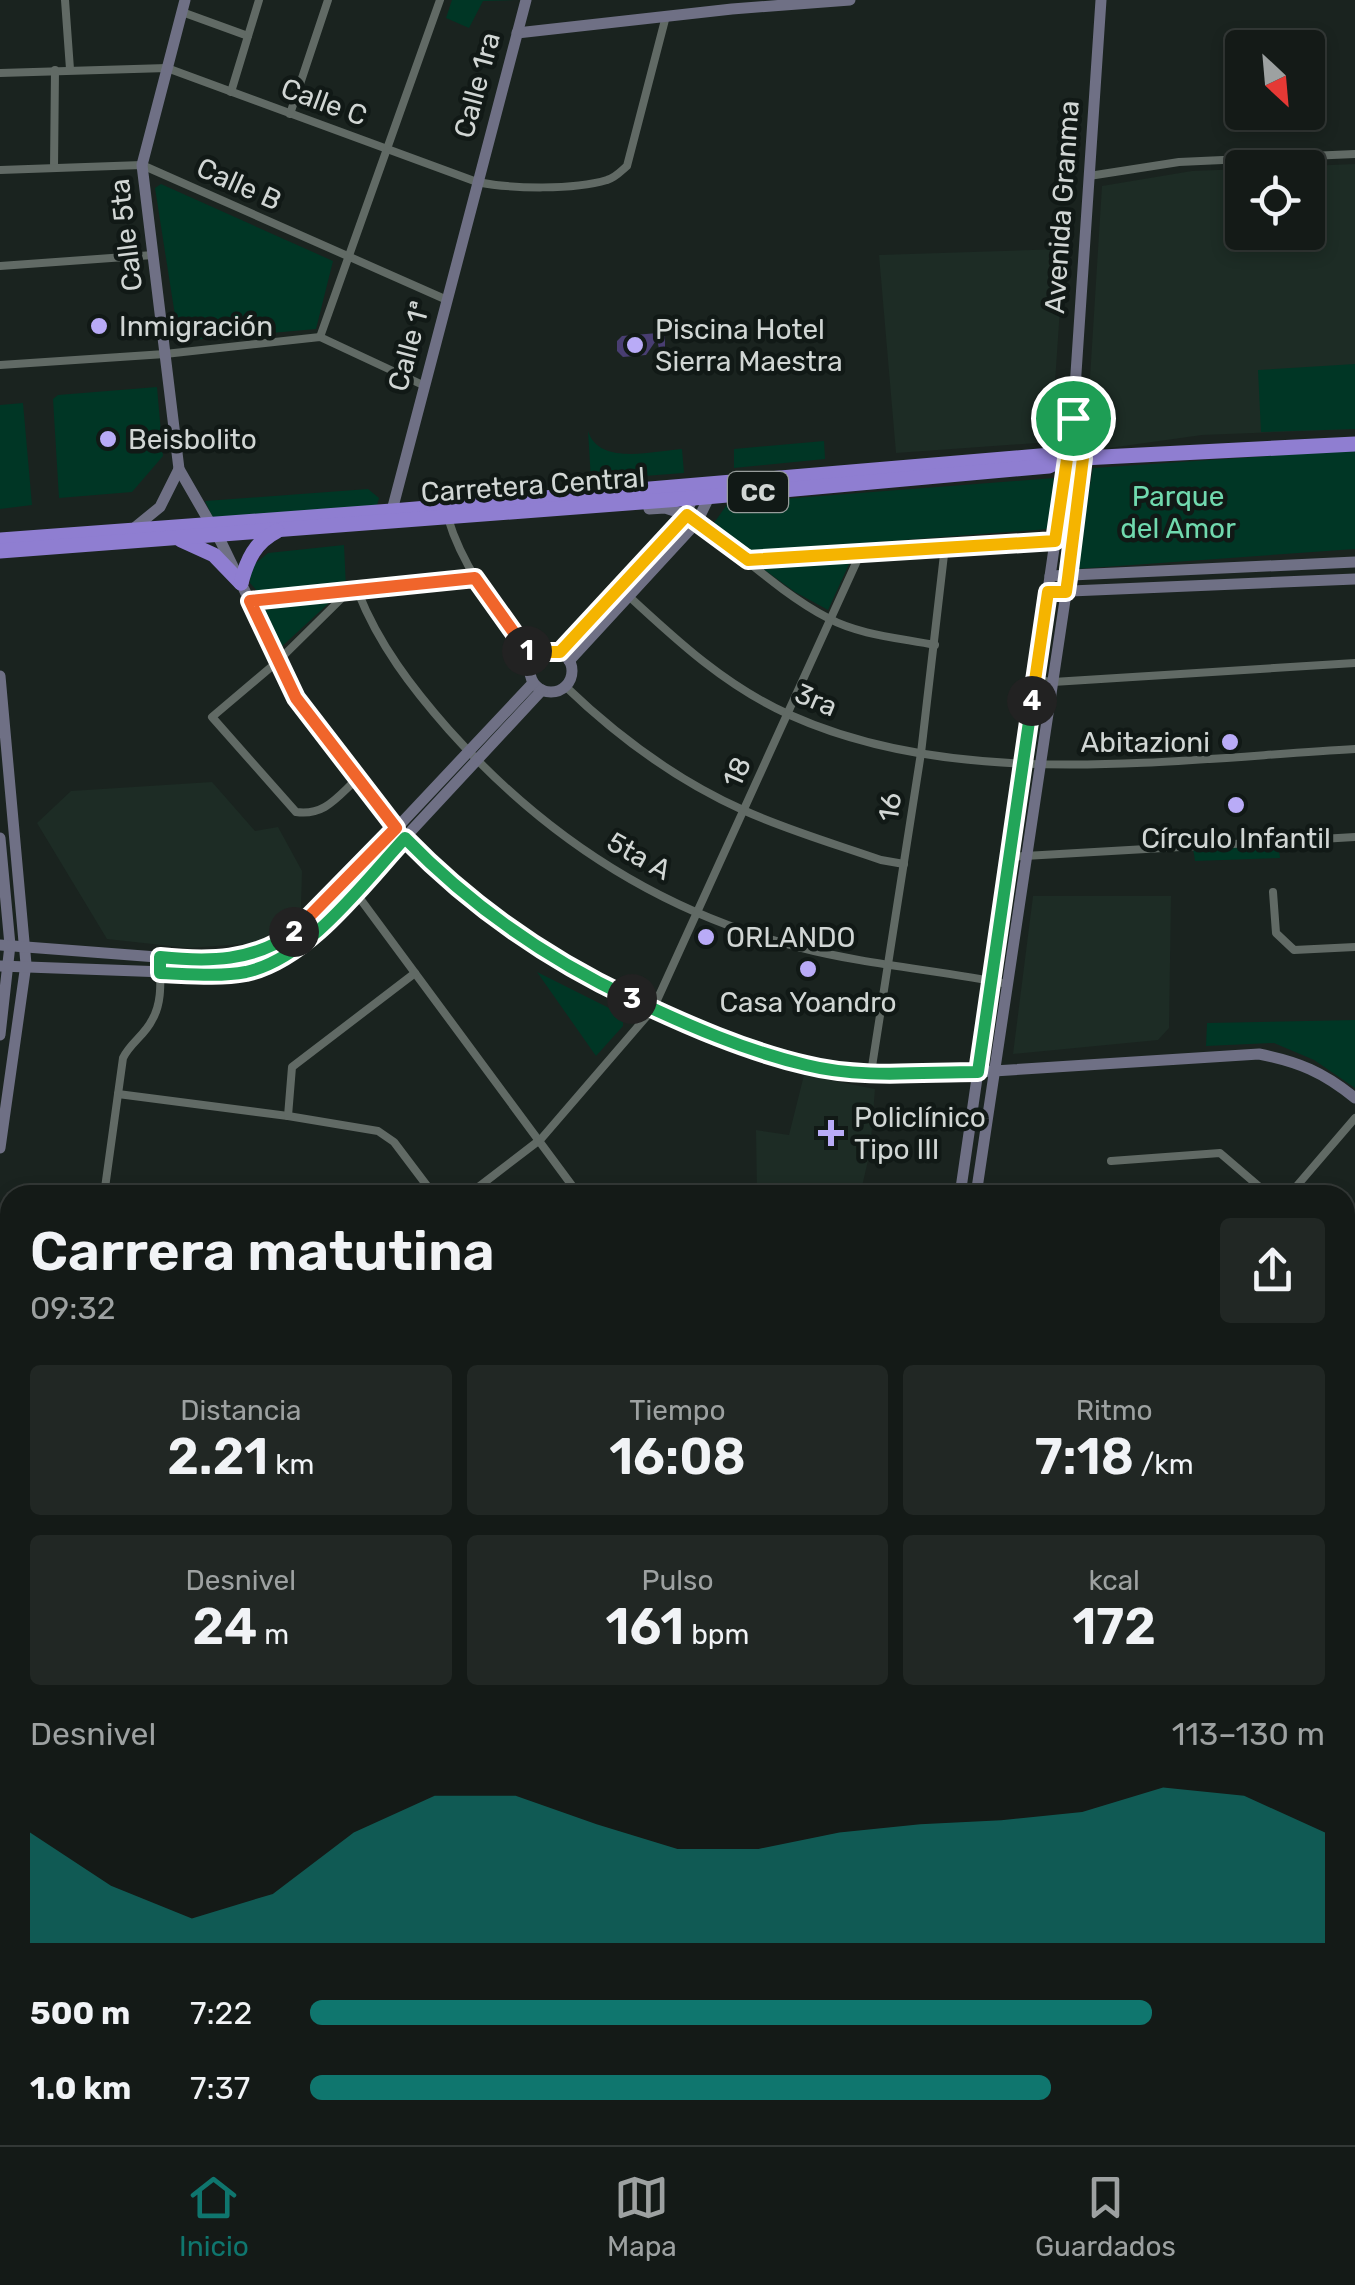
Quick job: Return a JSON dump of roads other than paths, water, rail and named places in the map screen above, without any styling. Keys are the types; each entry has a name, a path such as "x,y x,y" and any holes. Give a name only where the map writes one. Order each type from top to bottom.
{"highway":[{"name":"Carretera Central","path":"448,511 565,508 1051,455 1075,458 1355,444"},
{"name":"Carretera Central","path":"0,551 168,538 214,529 703,491"},
{"name":"Carretera Central","path":"0,540 133,529 279,530 391,516"},
{"path":"241,583 246,565 260,542 279,530"},
{"path":"168,538 214,554 241,583"}],"street":[{"path":"64,0 70,69"},
{"path":"231,92 259,0"},
{"path":"290,114 328,0"},
{"path":"320,338 440,0"},
{"name":"Calle 1ra","path":"477,182 526,0"},
{"path":"517,32 666,16 685,7 850,0"},
{"name":"Avenida Granma","path":"978,1185 1074,540 1073,418 1101,0"},
{"path":"183,6 248,36"},
{"name":"Calle 5ta","path":"179,469 142,164 183,6"},
{"name":"Calle C","path":"0,73 167,68 477,182 504,188 556,186 610,180 627,166 666,16"},
{"path":"54,168 55,70"},
{"path":"1089,176 1179,162 1355,154"},
{"name":"Calle B","path":"0,170 142,164 447,300"},
{"name":"Calle 1ª","path":"391,516 477,182"},
{"path":"0,266 153,255"},
{"path":"0,365 320,338 425,386"},
{"name":"Avenida Granma","path":"961,1185 1055,541 1075,458"},
{"path":"133,529 160,507 179,469"},
{"path":"179,469 214,529 296,698 401,833 437,871 540,950 589,978 728,1040 808,1066 871,1072 995,1072 1259,1054 1298,1062 1355,1098"},
{"path":"565,656 692,518 703,491"},
{"path":"565,508 599,512 664,508 692,518 794,597 831,620 935,645"},
{"path":"448,511 455,540 475,578 533,659"},
{"path":"748,560 1074,540"},
{"name":"16","path":"871,1072 921,753 946,546"},
{"name":"18","path":"481,1185 541,1139 653,1009 862,552"},
{"path":"1050,576 1355,562"},
{"path":"250,601 475,578"},
{"path":"1048,592 1355,580"},
{"name":"5ta A","path":"358,592 383,645 404,676 472,756 515,798 581,849 630,879 697,912 796,947 1008,984"},
{"name":"3ra","path":"624,592 669,636 714,671 788,714 847,737 921,753 1040,766 1355,749"},
{"path":"348,593 277,662 212,717 296,812 312,814 324,809 358,778"},
{"path":"537,686 530,668 533,659 542,652 565,656"},
{"path":"537,686 556,691 565,686 572,674 565,656"},
{"path":"1035,680 1355,663"},
{"path":"0,676 26,964 0,1148"},
{"path":"5,966 220,974 264,966 292,952 537,686"},
{"path":"565,686 638,750 692,784 744,811 881,860 904,864"},
{"path":"1009,857 1355,837"},
{"path":"0,838 5,945 0,1036"},
{"path":"5,945 160,957 238,958 261,952 291,936 351,886"},
{"path":"351,886 572,1185"},
{"path":"1273,892 1276,934 1294,950 1355,948"},
{"path":"105,1185 122,1058 130,1043 152,1023 157,1008 160,957"},
{"path":"288,1116 292,1067 415,973"},
{"path":"118,1094 378,1131 394,1142 426,1185"},
{"path":"1298,1185 1355,1118"},
{"path":"1110,1161 1220,1153 1257,1185"}],"place":[{"name":"Inmigración","path":"99,326"},
{"name":"Piscina Hotel Sierra Maestra","path":"635,345"},
{"name":"Beisbolito","path":"108,439"},
{"name":"Abitazioni","path":"1230,742"},
{"name":"Círculo Infantil","path":"1236,805"},
{"name":"ORLANDO","path":"706,937"},
{"name":"Casa Yoandro","path":"808,969"},
{"name":"Policlínico Tipo III","path":"831,1133"}],"park label":[{"name":"Parque del Amor","path":"1178,512"}]}
